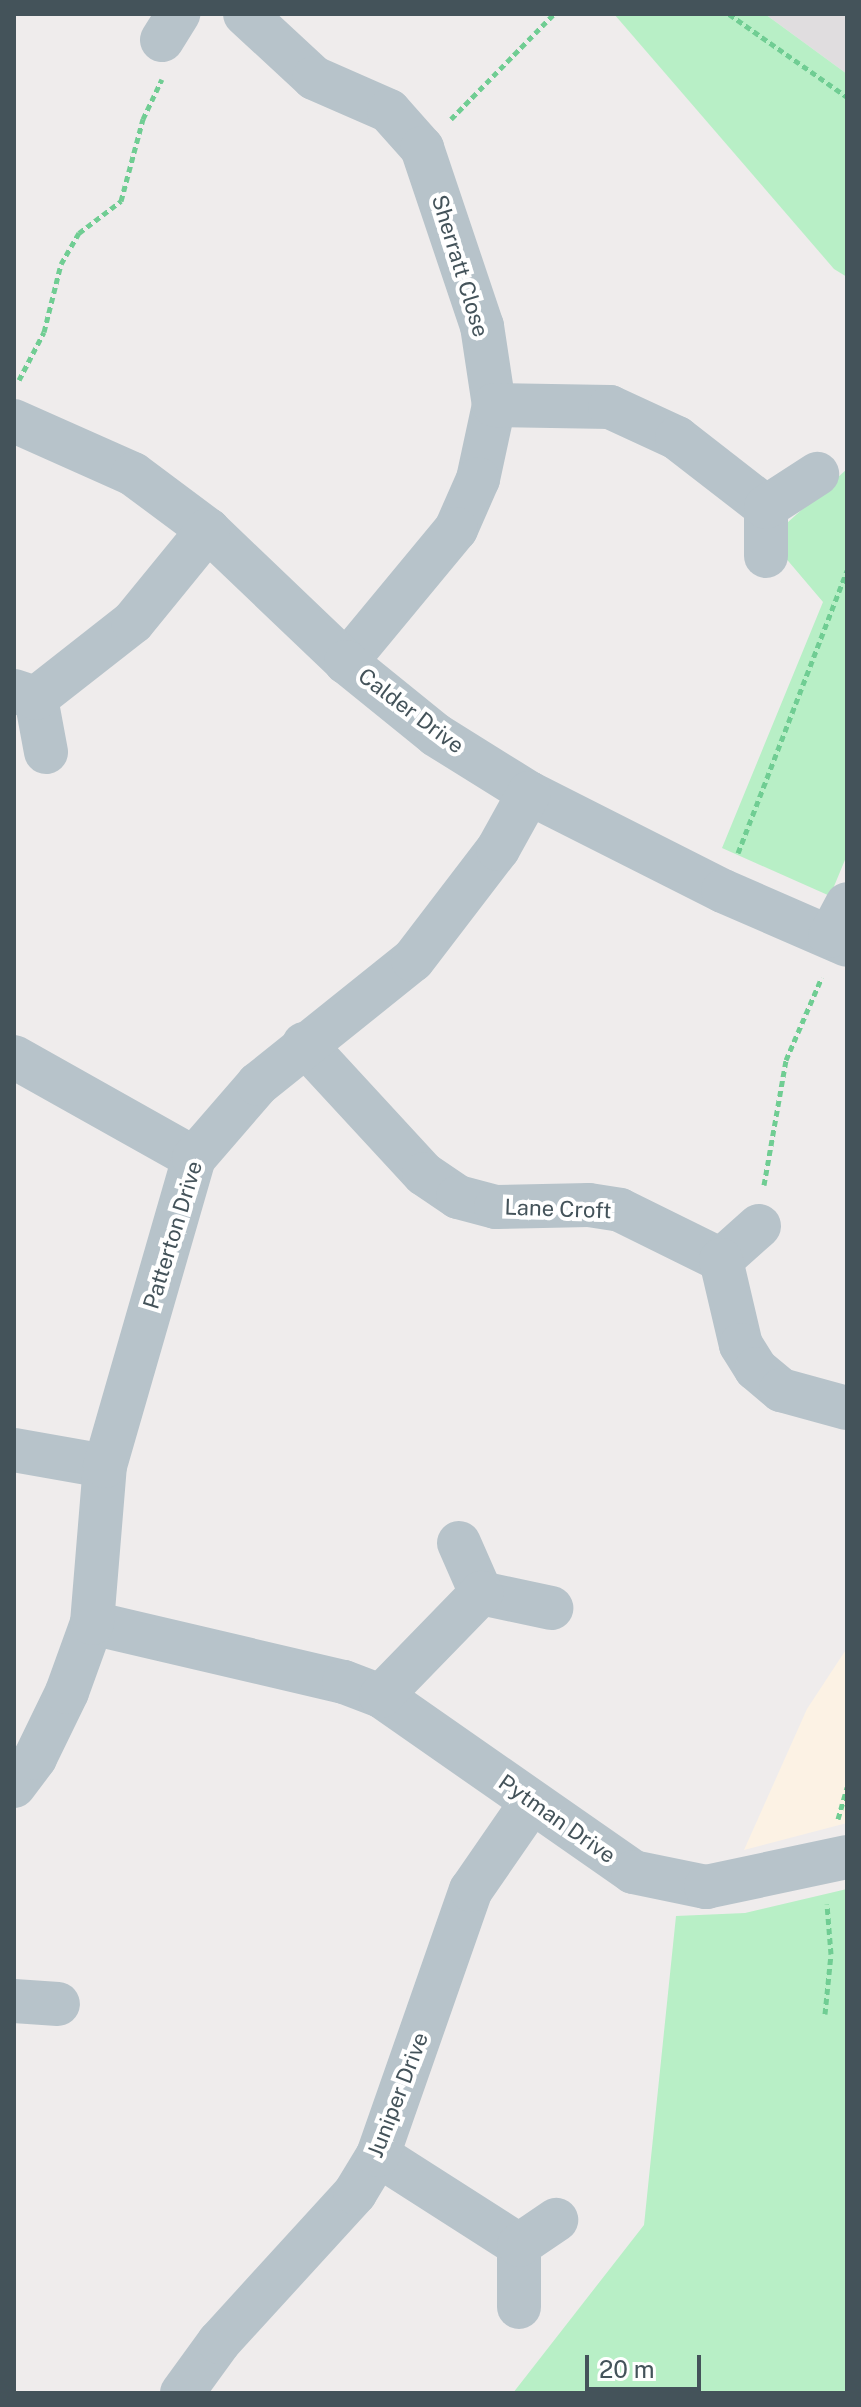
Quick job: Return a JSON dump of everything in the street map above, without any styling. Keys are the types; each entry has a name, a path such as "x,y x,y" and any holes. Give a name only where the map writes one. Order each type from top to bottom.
{"street":[{"name":"Sherratt Close","path":"245,14 314,78 389,111 422,148 482,326 494,405 478,479 456,529 346,662"},
{"path":"494,405 610,407 677,438 766,507"},
{"name":"Calder Drive","path":"14,421 133,474 208,530 346,662 436,735 529,793 723,891 841,932"},
{"path":"766,507 817,474"},
{"path":"766,507 766,556"},
{"path":"46,752 25,695 133,622 208,530"},
{"name":"Patterton Drive","path":"14,1786 35,1758 67,1692 92,1623 105,1466 194,1158 258,1084 304,1044 413,960 498,849 529,793"},
{"name":"Lane Croft","path":"304,1044 424,1174 458,1197 496,1207 589,1205 620,1210 721,1260"},
{"path":"14,1057 194,1158"},
{"path":"759,1226 721,1260 736,1323 756,1369 781,1390 847,1408"},
{"path":"14,1450 105,1466"},
{"path":"459,1543 481,1593"},
{"path":"481,1593 551,1608"},
{"path":"381,1696 481,1593"},
{"name":"Pytman Drive","path":"92,1623 344,1682 381,1696 428,1724 531,1803 633,1872 706,1887 837,1860"},
{"name":"Juniper Drive","path":"182,2393 219,2342 355,2193 378,2155 471,1890 531,1803"},
{"path":"14,2001 58,2004"},
{"path":"378,2155 519,2245"},
{"path":"519,2245 556,2220"},
{"path":"519,2245 519,2307"}],"path":[{"path":"422,148 554,14"},
{"path":"729,14 847,97"},
{"path":"14,389 44,332 67,254 79,233 121,201 143,119 172,58 170,27"},
{"path":"723,891 847,570"},
{"path":"759,1226 775,1102 786,1060 841,932"},
{"path":"825,2014 837,1860"}],"shaded area":[{"path":"765,14 847,14 847,74"},
{"path":"847,1648 847,1823 744,1850 807,1709"}],"green space":[{"path":"614,14 765,14 847,74 847,277 834,269"},
{"path":"847,469 847,855 830,896 722,848 823,602 778,549 787,523"},
{"path":"847,1889 847,2393 513,2393 644,2225 676,1916 745,1913"}]}
